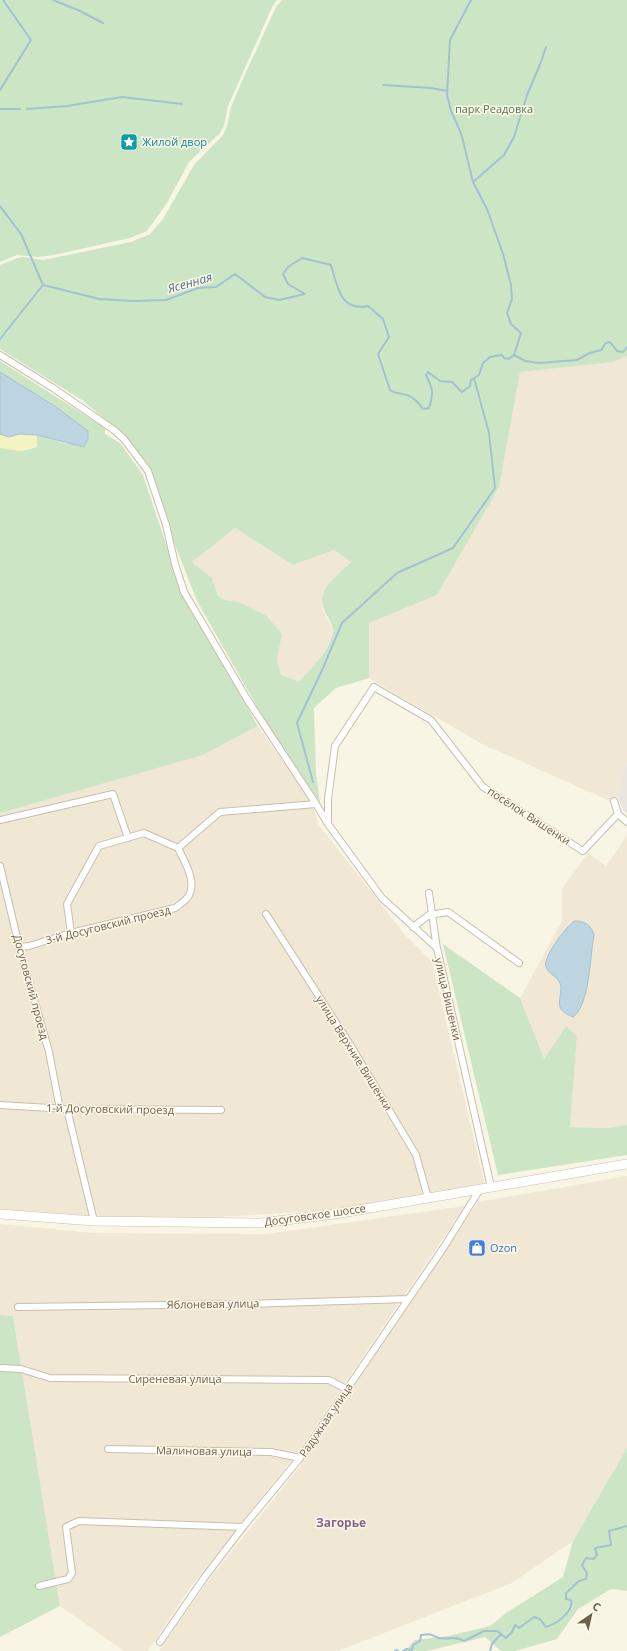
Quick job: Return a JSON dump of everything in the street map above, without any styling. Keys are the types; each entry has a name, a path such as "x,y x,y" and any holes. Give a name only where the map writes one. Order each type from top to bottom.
{"main road":[{"name":"Досуговское шоссе","path":"0,1214 94,1221 261,1223 335,1214 627,1164"}],"street":[{"name":"улица Вишенки","path":"0,355 53,388 114,430 124,439 149,472 166,525 175,564 184,592 247,699 328,824 382,898 437,949 491,1187"},
{"name":"посёлок Вишенки","path":"328,824 328,799 335,746 374,687 432,720 483,787 583,851 618,814"},
{"path":"0,820 113,794 128,838"},
{"path":"614,801 618,814 627,822"},
{"path":"71,933 67,904 99,846 144,833 178,848 220,812 316,804"},
{"name":"3-й Досуговский проезд","path":"19,947 29,946 71,933 175,908 188,897 192,887 190,875 178,848"},
{"name":"Досуговский проезд","path":"0,866 19,947 94,1221"},
{"path":"428,893 437,949"},
{"path":"413,927 431,915 448,912 519,963"},
{"name":"улица Верхние Вишенки","path":"266,914 352,1046 416,1155 428,1198"},
{"name":"1-й Досуговский проезд","path":"0,1105 63,1109 221,1110"},
{"name":"Радужная улица","path":"160,1642 204,1578 243,1527 300,1458 444,1247 480,1189"},
{"name":"Яблоневая улица","path":"18,1307 245,1304 408,1298"},
{"name":"Сиреневая улица","path":"2,1368 22,1369 50,1378 329,1380 346,1389"},
{"name":"Малиновая улица","path":"108,1449 271,1452 300,1458"},
{"path":"39,1586 68,1579 72,1573 66,1527 79,1521 243,1527"}],"shaded area":[{"path":"627,356 627,763 617,796 612,802 482,744 369,678 369,623 437,595 520,371 613,362"},
{"path":"235,528 293,565 334,550 351,562 324,589 322,609 332,627 332,638 316,665 299,681 281,675 277,660 282,634 267,616 239,602 224,600 218,596 212,578 191,562"},
{"path":"258,726 313,805 318,824 406,936 432,962 485,1186 319,1211 180,1219 98,1216 0,1209 0,813 203,755"},
{"path":"627,763 627,813 624,812 617,796"},
{"path":"627,835 627,1125 606,1128 570,1127 577,1036 566,1026 544,1060 520,998 562,921 562,889 588,853 606,866"},
{"path":"627,1176 627,1448 573,1541 512,1583 338,1651 159,1651 207,1582 301,1465 478,1202"},
{"path":"465,1206 301,1448 192,1585 148,1651 124,1651 60,1606 13,1316 0,1315 0,1224 93,1233 267,1234"}],"green space":[{"path":"0,0 277,0 273,5 228,106 224,126 220,133 189,162 167,203 147,231 130,238 54,255 38,257 17,255 0,262"},
{"name":"парк Реадовка","path":"282,0 627,0 627,356 613,362 520,372 499,487 437,595 369,623 369,678 336,688 314,708 316,773 320,803 264,719 197,601 170,532 150,468 126,437 82,400 0,349 0,265 17,258 23,257 43,260 131,242 150,234 163,219 194,165 223,135 227,126 231,107 276,7","holes":["235,528 293,565 334,550 351,562 324,591 322,602 332,625 333,632 331,640 322,656 299,681 281,675 277,660 282,634 267,616 239,602 224,600 218,596 212,578 192,562"]},
{"path":"0,361 105,428 105,434 120,443 143,475 182,592 258,726 203,755 0,813 0,448 22,451 37,447 37,435 67,444 88,439 88,431 56,407 0,372"},
{"path":"443,944 520,998 544,1059 566,1026 577,1036 570,1127 606,1128 627,1125 627,1155 498,1175"},
{"path":"0,1315 13,1316 60,1606 0,1637"},
{"path":"627,1448 627,1591 611,1589 578,1609 557,1639 515,1651 501,1651 485,1637 427,1651 405,1651 415,1640 448,1636 490,1626 506,1613 563,1577 573,1541"}],"sand":[{"path":"0,434 37,435 37,446 22,451 0,448"}],"water":[{"path":"0,372 56,407 88,431 88,439 84,447 37,435 19,434 9,437 0,434"},
{"path":"574,921 587,924 593,931 594,935 586,991 579,1011 573,1017 560,1008 561,987 559,981 546,967 546,963 551,950 566,929"}],"waterway":[{"name":"Ясенная","path":"0,90 31,40 3,0"},
{"path":"53,0 78,10 103,23"},
{"path":"471,0 450,40 447,95 451,111 461,133 473,182 487,209 503,254 511,285 512,299 507,313 511,324 521,333 514,355"},
{"path":"473,182 504,155 514,137 527,95 546,47"},
{"path":"383,85 431,88 447,91"},
{"path":"27,109 67,106 122,97 182,104"},
{"path":"0,109 20,109"},
{"name":"Ясенная","path":"0,206 21,234 43,285 99,299 132,301 166,300 198,288 216,287 235,274 265,297 279,300 305,294 288,284 283,274 288,267 302,258 331,265 338,288 346,301 351,305 359,307 368,306 383,319 389,337 378,354 390,390 411,397 417,401 423,409 429,408 432,398 431,387 426,375 428,372 440,381 452,382 462,392 470,386 471,380 479,375 483,363 490,357 502,355 504,358 509,359 514,355 525,361 539,363 577,360 590,353 601,350 606,343 610,342 617,351 623,352 627,347"},
{"path":"0,339 43,285"},
{"path":"313,782 297,723 342,623 397,573 453,548 495,488 489,433 474,378"},
{"path":"403,1651 406,1649 412,1650 413,1645 420,1641 421,1635 430,1634 439,1638 457,1638 464,1641 484,1631 497,1631 506,1638 512,1632 515,1625 519,1628 534,1617 540,1619 546,1627 555,1623 570,1609 571,1600 566,1599 566,1593 579,1581 586,1579 587,1573 582,1565 586,1558 594,1559 597,1555 595,1548 611,1545 609,1531 627,1526"},
{"path":"490,1651 492,1644 501,1634"}],"place":[{"name":"Жилой двор","path":"129,142"},
{"name":"Ozon","path":"477,1248"}],"district":[{"name":"Загорье","path":"341,1523"}]}
